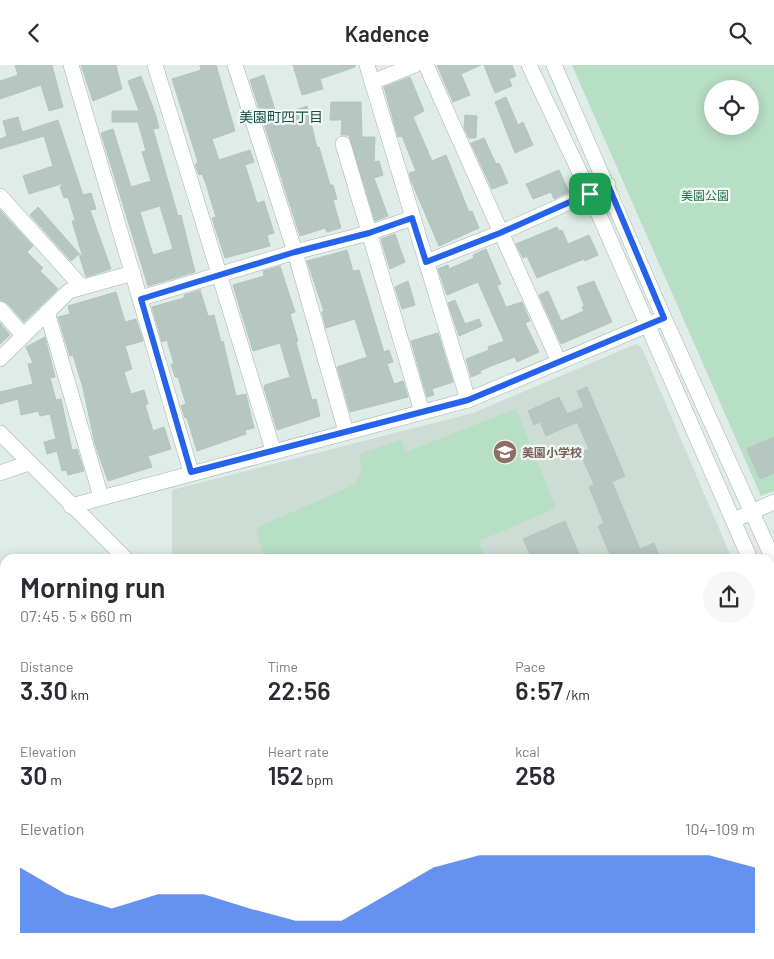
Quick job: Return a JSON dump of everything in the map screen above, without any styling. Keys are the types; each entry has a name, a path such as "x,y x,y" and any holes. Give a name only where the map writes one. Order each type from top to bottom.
{"street":[{"path":"71,65 191,472"},
{"path":"155,65 273,451"},
{"path":"236,65 295,252 346,432"},
{"path":"367,65 468,400"},
{"path":"372,82 415,65"},
{"path":"426,65 559,362"},
{"path":"529,65 590,194 748,554"},
{"path":"554,65 608,185 664,318 771,554"},
{"path":"343,144 422,412"},
{"path":"426,262 500,233 608,185"},
{"path":"0,195 81,286"},
{"path":"141,299 295,252 369,233 412,218"},
{"path":"0,359 69,291 81,286 133,273"},
{"path":"0,309 24,335"},
{"path":"47,312 101,497"},
{"path":"71,506 191,472 468,400 664,318"},
{"path":"0,433 121,554"},
{"path":"0,473 29,463"},
{"path":"734,520 774,501"}],"shaded area":[{"name":"美園小学校","path":"636,344 642,348 730,554 172,554 172,490 473,413"}],"green space":[{"name":"美園公園","path":"572,65 774,65 774,491 761,496"},
{"path":"516,409 556,508 479,541 484,554 263,554 256,528 356,484 361,471 360,454 401,440 406,452"}],"building":[{"path":"15,65 52,65 63,107 49,111 41,85 0,99 0,81 18,75"},
{"path":"81,65 116,65 122,89 93,101"},
{"path":"200,65 216,65 235,131 212,139 219,160 250,150 254,162 245,165 257,203 264,201 274,233 267,235 270,246 225,258 212,218 216,217 202,174 199,175 195,165 198,162 172,79 201,70"},
{"path":"293,65 355,65 355,67 320,79 323,89 302,95"},
{"path":"437,65 481,65 461,74 470,95 453,102"},
{"path":"484,65 512,65 516,76 509,79 512,86 495,93"},
{"path":"264,75 277,116 307,106 317,148 319,147 330,185 333,185 337,199 333,200 341,228 327,232 325,228 300,236 250,80"},
{"path":"141,76 155,113 159,128 153,129 178,216 181,215 195,272 148,286 101,133 113,129 131,187 151,181 142,152 146,151 138,122 112,122 112,111 139,111 128,81","holes":["160,206 173,249 153,255 140,212"]},
{"path":"410,77 424,111 413,117 432,161 446,155 469,212 472,211 479,228 439,246 412,183 409,173 416,171 402,136 398,137 384,87"},
{"path":"506,97 518,125 523,122 533,145 515,153 495,102"},
{"path":"331,102 361,102 362,137 375,137 374,162 379,161 383,175 374,178 388,216 375,221 349,135 341,135 342,120 330,120"},
{"path":"465,115 477,116 476,138 469,138 464,128"},
{"path":"18,117 22,132 58,120 83,195 91,193 96,209 90,210 111,269 86,277 79,254 71,261 30,215 38,207 83,258 72,221 75,220 68,197 64,198 60,187 64,183 29,194 23,176 53,166 44,136 0,149 0,139 7,136 3,121"},
{"path":"484,138 496,164 499,163 508,183 492,189 471,143"},
{"path":"559,170 569,192 554,199 551,192 533,199 526,184"},
{"path":"0,210 33,246 27,252 43,268 40,271 58,289 24,322 7,303 0,300"},
{"path":"557,227 559,231 562,230 568,244 589,235 598,255 537,278 527,256 523,258 516,244"},
{"path":"395,234 405,262 390,269 381,239"},
{"path":"486,249 501,284 497,286 506,307 522,302 530,321 525,323 539,352 517,362 515,357 480,371 481,373 471,377 466,359 489,350 488,347 504,341 478,282 447,295 438,269 448,265 449,269 474,258 473,255"},
{"path":"347,250 353,271 359,270 384,352 389,350 393,362 387,364 394,384 403,381 408,397 350,412 337,367 367,357 355,319 326,328 322,312 324,311 307,261"},
{"path":"280,266 295,312 290,314 298,341 296,342 312,400 316,399 320,416 277,430 264,388 265,385 290,377 280,343 253,351 233,285 264,276 263,271"},
{"path":"408,281 415,305 402,309 395,287"},
{"path":"594,281 612,322 561,344 539,295 548,291 561,321 584,311 582,307 584,305 577,287"},
{"path":"200,290 208,316 214,315 221,342 223,341 236,396 246,394 254,428 245,430 246,434 197,451 187,418 185,418 181,406 186,404 178,377 175,377 171,364 174,364 167,340 162,342 152,307 184,298 184,295"},
{"path":"116,292 125,322 136,319 143,341 125,346 132,369 124,372 131,394 144,390 148,404 145,405 153,431 164,427 171,449 148,456 152,467 108,481 95,444 83,388 73,355 70,356 58,317 70,314 68,306"},
{"path":"455,300 465,324 479,319 482,326 459,336 448,303"},
{"path":"0,323 10,335 0,344"},
{"path":"438,333 453,382 432,389 434,395 427,397 411,341"},
{"path":"45,337 55,377 50,378 56,400 61,399 72,450 77,449 84,471 68,475 66,470 62,471 57,451 47,454 44,442 56,439 50,414 40,416 38,411 21,415 18,399 0,404 0,392 33,384 28,364 33,363 26,347"},
{"path":"587,387 625,476 612,482 640,549 654,543 658,554 610,554 598,526 604,523 589,487 594,484 580,453 589,449 577,422 546,436 540,422 534,425 528,411 559,397 567,414 584,407 577,391"},
{"path":"774,437 774,473 760,479 747,449"},
{"path":"565,521 579,554 530,554 523,539"}],"place":[{"name":"美園小学校","path":"505,452"}],"district":[{"name":"美園町四丁目","path":"281,116"}],"route":[{"path":"608,185 664,318 468,400 191,472 141,299 295,252 369,233 412,218 426,262 500,233 590,194 608,185"}]}
